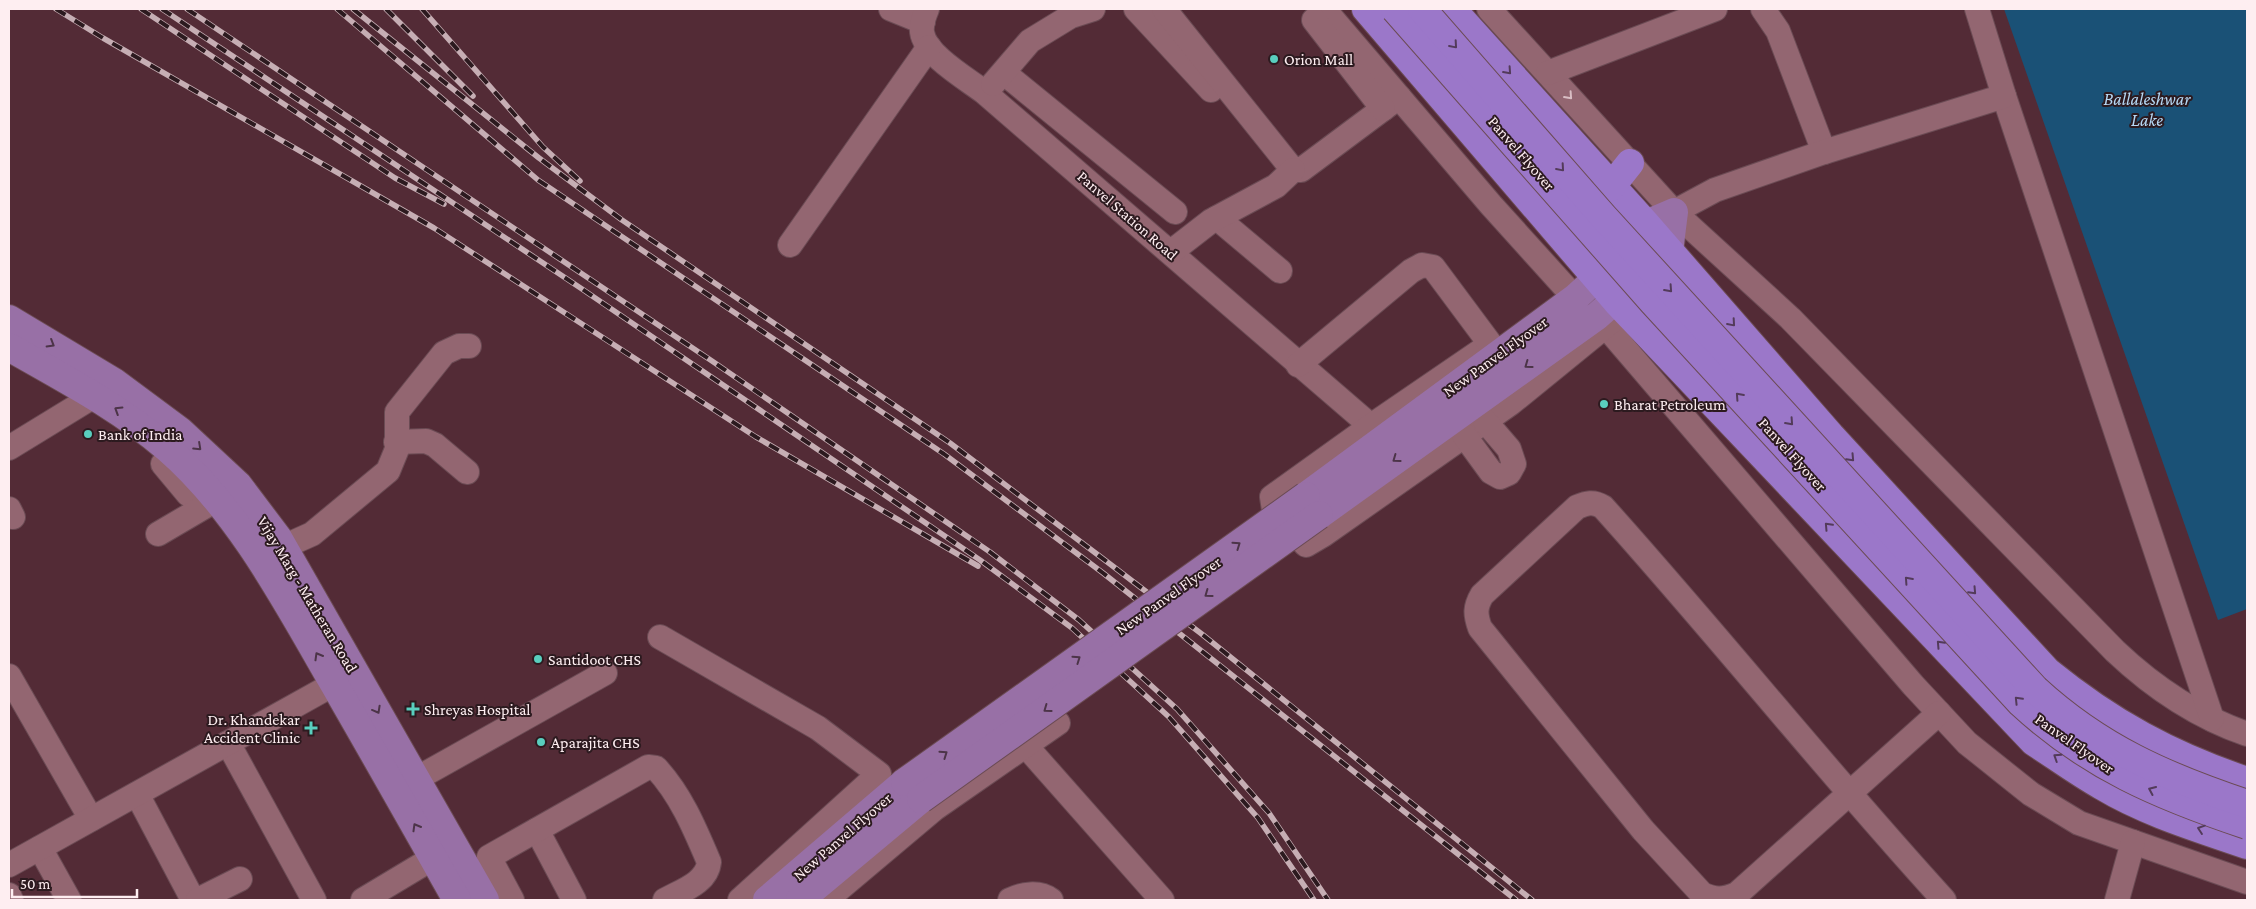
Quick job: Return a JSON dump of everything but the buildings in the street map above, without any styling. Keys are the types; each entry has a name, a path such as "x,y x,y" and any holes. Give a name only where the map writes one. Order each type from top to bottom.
{"highway":[{"path":"1366,9 1593,273 1611,313 2034,742 2102,787 2135,803 2187,825 2247,845"},
{"name":"Panvel Flyover","path":"1395,9 1653,302 2021,703 2047,728 2113,771 2192,806 2247,825"},
{"name":"Panvel Flyover","path":"1422,9 1603,216 2035,689 2060,712 2123,754 2200,788 2247,804"},
{"path":"1452,9 1646,224 1831,436 2047,671 2074,694 2134,733 2173,753 2247,781"},
{"path":"1611,187 1630,163"}],"main road":[{"path":"1646,224 1674,212"},
{"path":"1669,252 1674,212"},
{"name":"New Panvel Flyover","path":"1312,505 1571,292 1646,224"},
{"name":"New Panvel Flyover","path":"767,900 913,790 1312,505 1611,313 1669,252"},
{"name":"Vijay Marg - Matheran Road","path":"9,319 114,382 180,431 238,485 283,547 433,858 457,900"},
{"name":"Vijay Marg - Matheran Road","path":"9,347 133,420 164,463 216,500 242,533 269,574 478,863 486,900"},
{"name":"New Panvel Flyover","path":"800,900 913,790"}],"street":[{"path":"790,245 929,47 922,33 925,15 891,9"},
{"path":"984,92 1004,73 1030,41 1071,16 1093,9"},
{"path":"1136,9 1245,128"},
{"path":"1164,9 1293,170"},
{"path":"1353,9 1525,215 1558,230"},
{"path":"1489,9 1674,212 1790,318 2115,651 2136,671 2181,703 2234,725"},
{"path":"1548,73 1715,9"},
{"path":"1763,9 1778,31 1824,152"},
{"path":"1977,9 2004,96 2234,725"},
{"path":"1319,14 1391,103 1491,205 1571,292 1371,426 1272,497 1274,510 1306,545 1323,536 1511,403 1611,313 1939,713 1967,744 2031,794 2079,823 2247,882"},
{"name":"Panvel Station Road","path":"929,47 940,59 984,92 1163,245 1371,426"},
{"path":"1004,73 1178,208 1163,245"},
{"path":"1674,212 1716,190 1824,152 2004,96"},
{"path":"1163,245 1276,186 1293,170 1301,170 1391,103"},
{"path":"1217,218 1280,271"},
{"path":"1298,364 1411,271 1422,265 1433,267 1491,345"},
{"path":"283,547 312,534 388,471 397,449 397,412 444,353 459,346 469,346"},
{"path":"9,448 94,396"},
{"path":"1464,435 1491,472 1500,477 1509,473 1514,464 1509,449 1485,421"},
{"path":"396,442 426,441 435,445 466,472"},
{"path":"164,463 188,494"},
{"path":"158,534 216,500"},
{"path":"1939,713 1849,794 1737,894 1725,899 1713,899 1702,894 1643,830 1480,628 1476,617 1476,607 1482,595 1577,508 1588,503 1596,503 1604,507 1665,576 1849,794 1944,900"},
{"path":"660,637 818,728 879,774 740,900"},
{"path":"416,779 605,673"},
{"path":"9,676 91,819"},
{"path":"9,865 345,678"},
{"path":"826,900 934,809 1058,723"},
{"path":"228,743 314,900"},
{"path":"1025,745 1162,900"},
{"path":"512,900 478,863 648,767 656,768 689,816 709,862 708,871 704,877 665,900"},
{"path":"137,794 193,900"},
{"path":"537,830 574,900"},
{"path":"2117,900 2133,842"},
{"path":"40,848 69,900"},
{"path":"363,900 433,858"},
{"path":"198,900 240,879"},
{"path":"1010,900 1030,894 1045,896 1051,900"},
{"path":"9,896 11,900"}],"water":[{"name":"Ballaleshwar Lake","path":"2004,9 2247,9 2247,609 2218,620"}],"railway":[{"path":"56,9 103,38 434,228 756,437 978,566"},
{"path":"141,9 395,178 444,204"},
{"path":"162,9 582,289 980,560 1072,628 1169,717 1258,818 1314,900"},
{"path":"187,9 712,361 990,552 1079,620 1177,709 1269,813 1328,900"},
{"path":"337,9 538,180 944,454 1103,573 1516,900"},
{"path":"353,9 539,158 622,220 950,443 1203,635 1532,900"},
{"path":"386,9 473,96"},
{"path":"422,9 543,147 580,181"}],"place":[{"name":"Orion Mall","path":"1274,59"},
{"name":"Bharat Petroleum","path":"1604,404"},
{"name":"Bank of India","path":"88,434"},
{"name":"Santidoot CHS","path":"538,659"},
{"name":"Shreyas Hospital","path":"413,709"},
{"name":"Dr. Khandekar Accident Clinic","path":"311,728"},
{"name":"Aparajita CHS","path":"541,742"}]}
